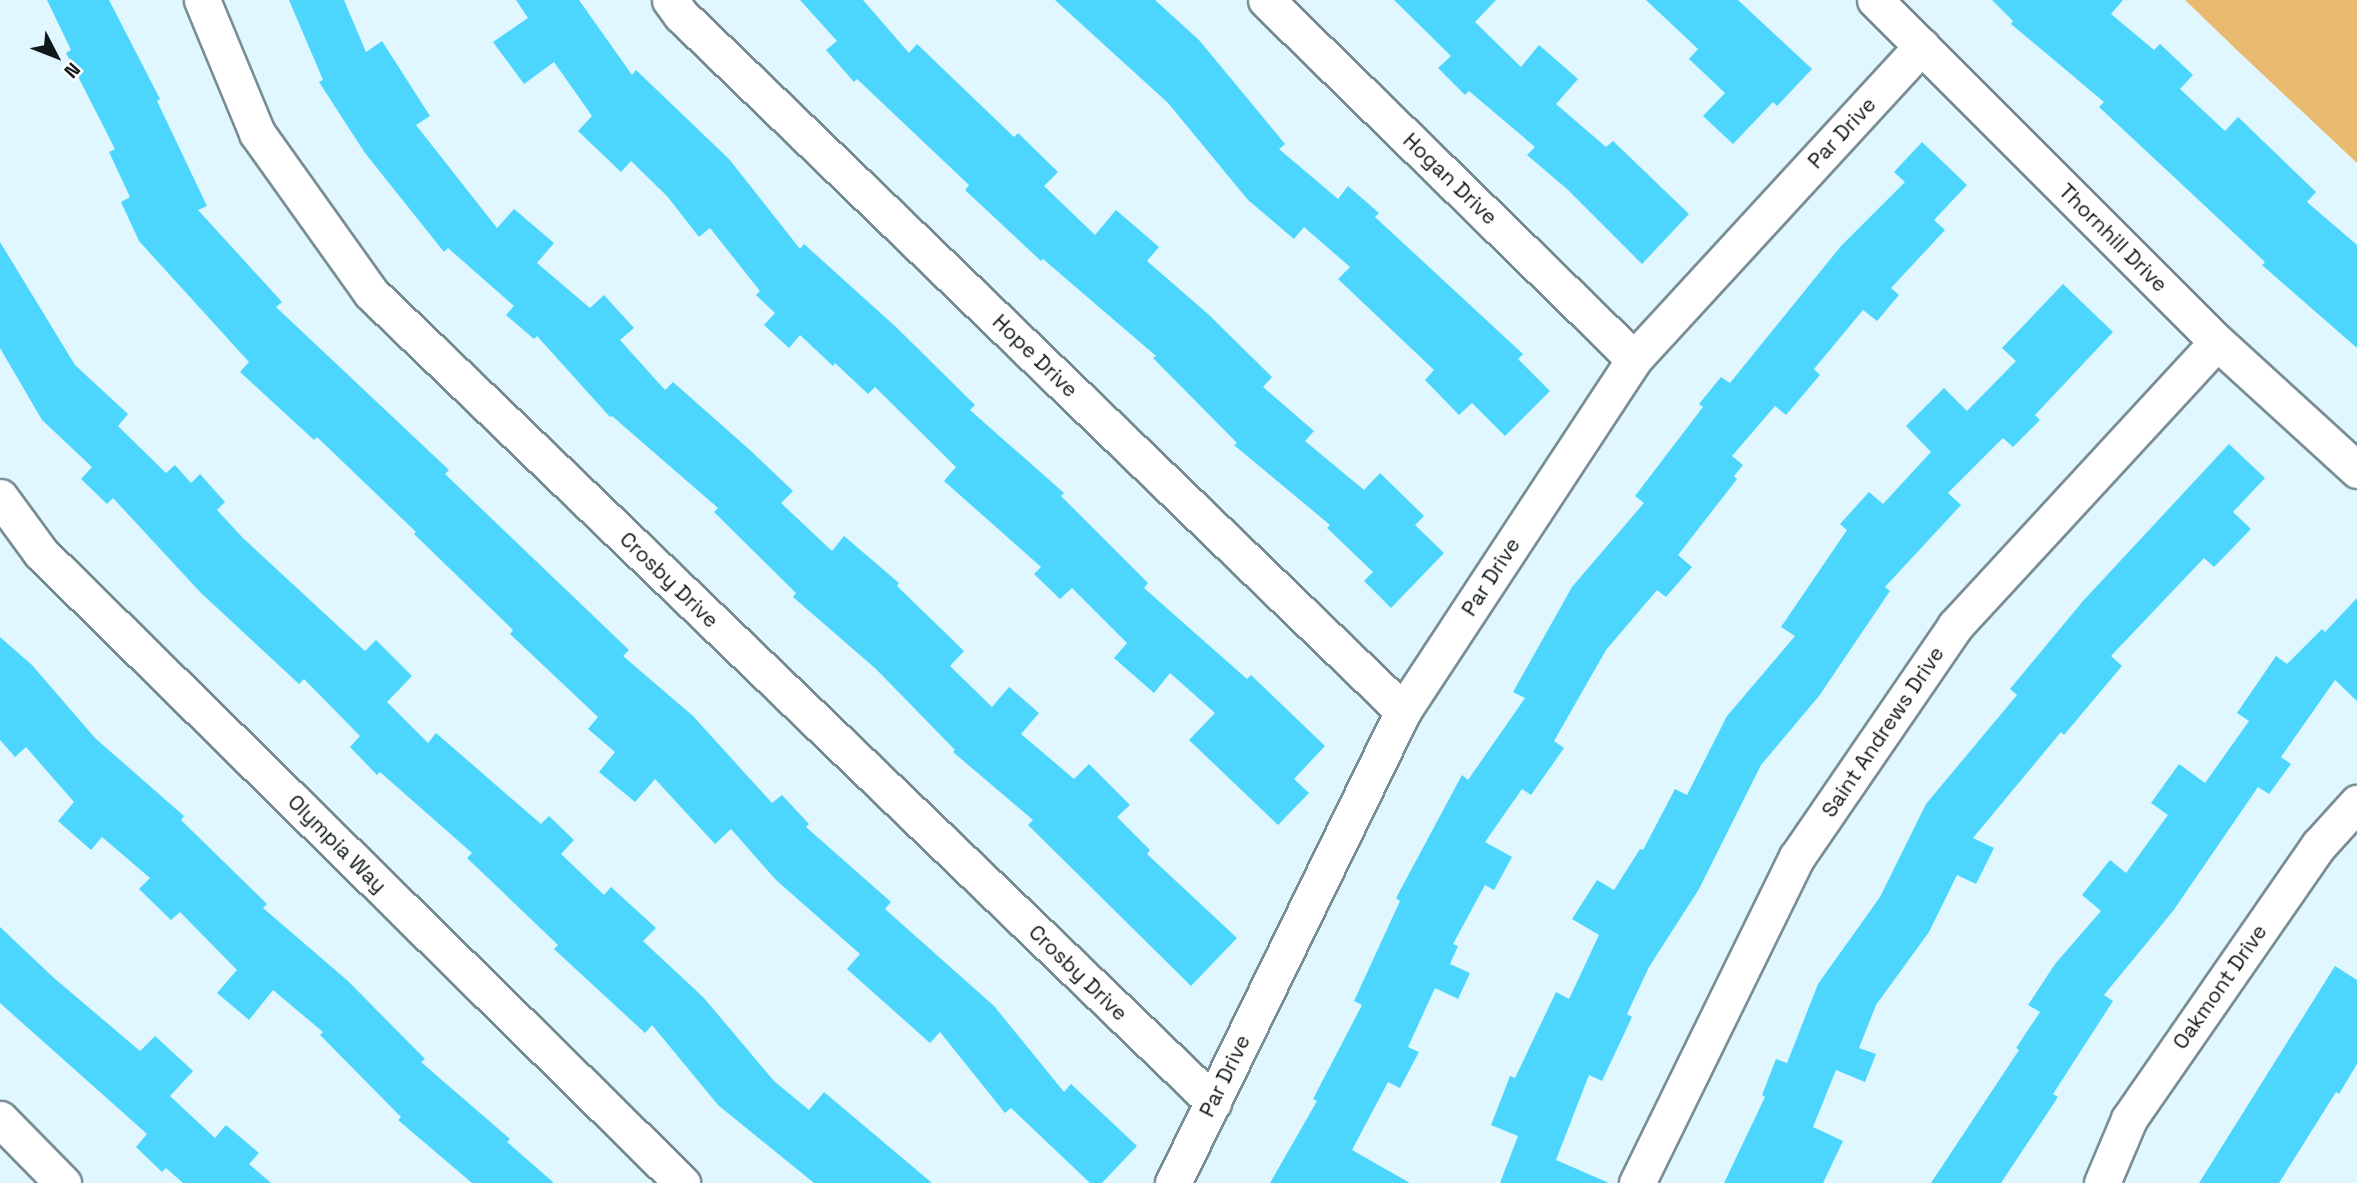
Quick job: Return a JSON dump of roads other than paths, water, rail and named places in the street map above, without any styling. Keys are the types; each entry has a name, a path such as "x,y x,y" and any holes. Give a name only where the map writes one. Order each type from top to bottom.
{"street":[{"name":"Crosby Drive","path":"202,0 257,133 372,293 1213,1102"},
{"name":"Hope Drive","path":"670,0 691,25 1403,711"},
{"name":"Hogan Drive","path":"1266,0 1634,359"},
{"name":"Thornhill Drive","path":"1875,0 2217,342 2357,470"},
{"name":"Par Drive","path":"1173,1183 1403,711 1634,359 1922,46"},
{"name":"Saint Andrews Drive","path":"1637,1183 1797,857 1955,626 2217,342"},
{"name":"Olympia Way","path":"0,497 41,553 682,1183"},
{"name":"Oakmont Drive","path":"2102,1183 2129,1119 2319,845 2357,803"},
{"path":"0,1119 63,1183"}]}
